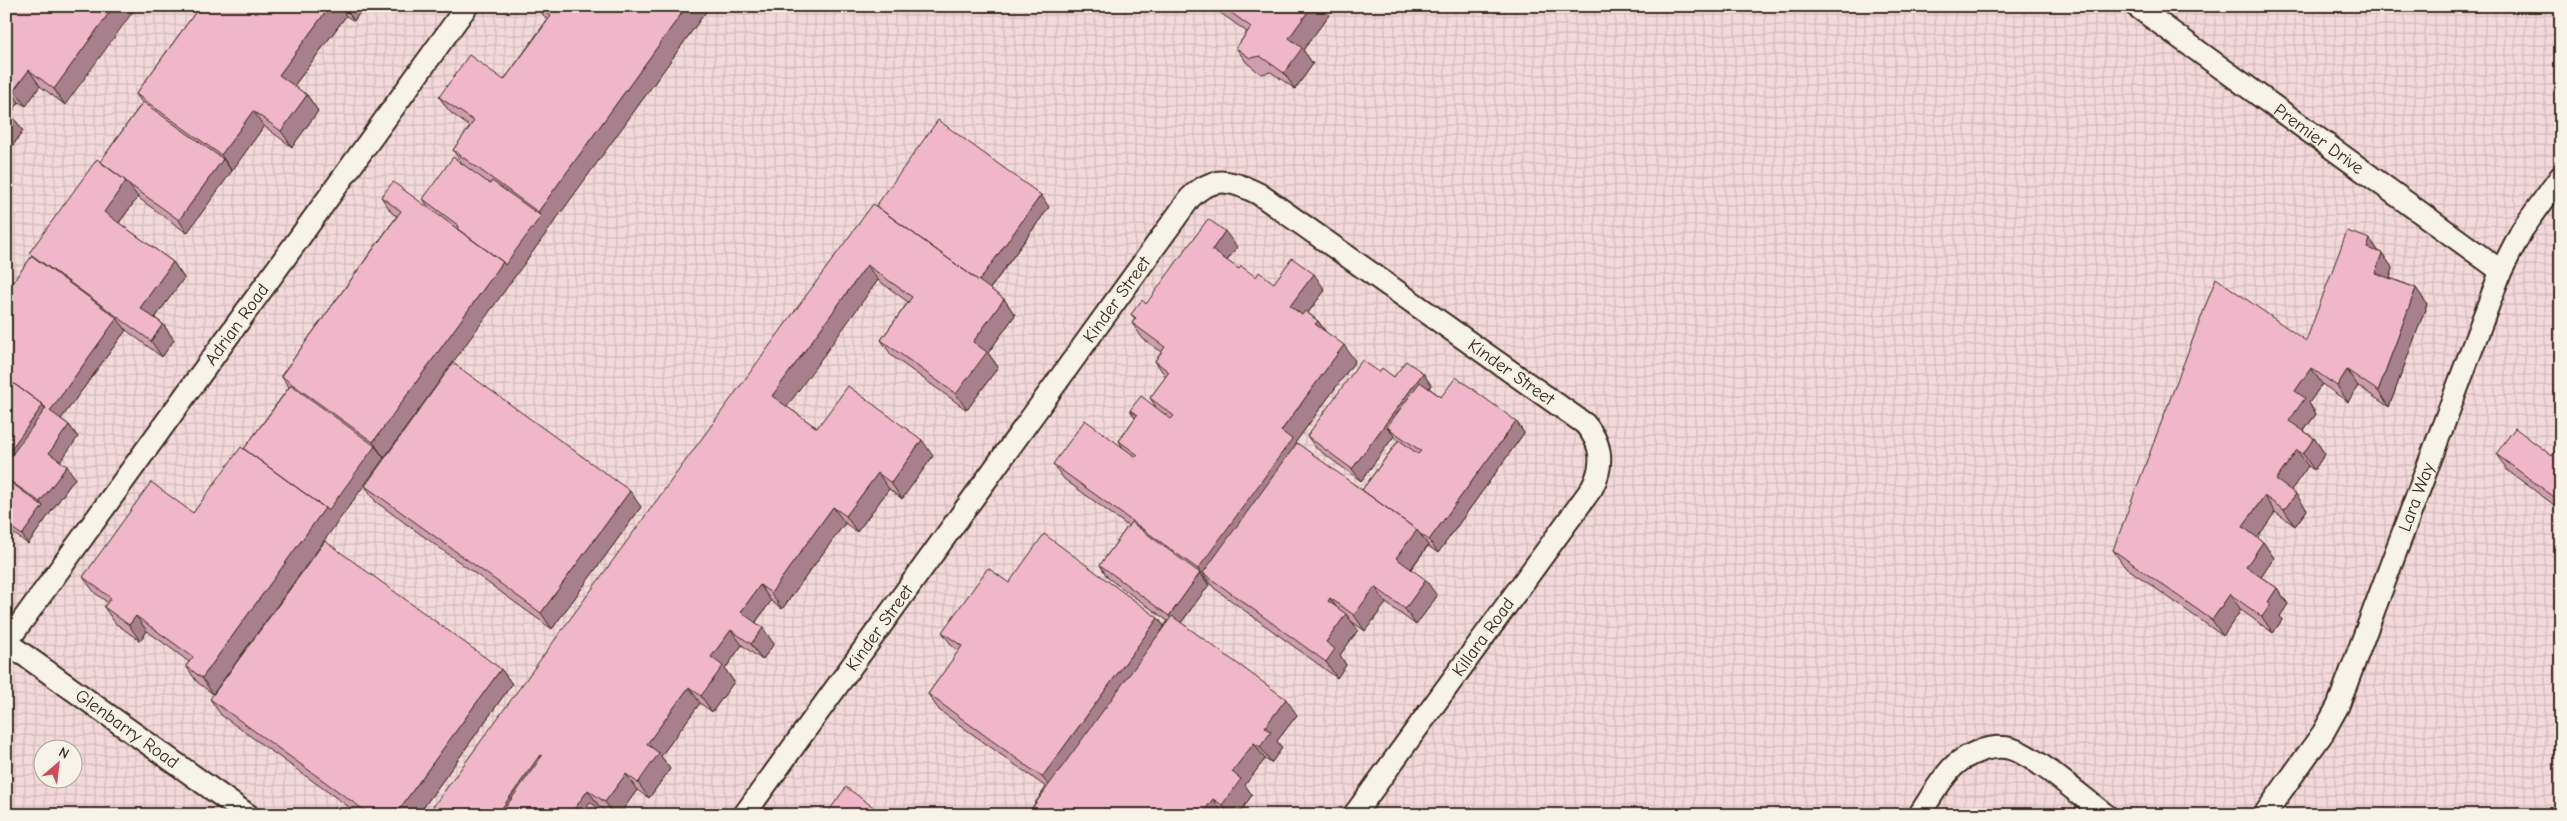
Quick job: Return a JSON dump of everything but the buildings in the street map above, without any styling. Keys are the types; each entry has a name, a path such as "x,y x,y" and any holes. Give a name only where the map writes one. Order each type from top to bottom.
{"street":[{"name":"Adrian Road","path":"7,642 467,6"},
{"name":"Premier Drive","path":"2136,6 2501,271"},
{"name":"Lara Way","path":"2264,815 2323,734 2338,706 2501,271 2522,230 2561,176"},
{"name":"Kinder Street","path":"744,815 1190,198 1209,183 1230,183 1259,194 1585,424 1598,443 1601,455"},
{"name":"Killara Road","path":"1354,815 1592,488 1600,468 1601,455"},
{"name":"Glenbarry Road","path":"7,642 248,815"},
{"path":"1919,815 1954,766 1973,754 1990,748 2011,749 2034,762 2106,815"}],"shaded area":[{"path":"6,6 2561,6 2561,815 6,815"}]}
